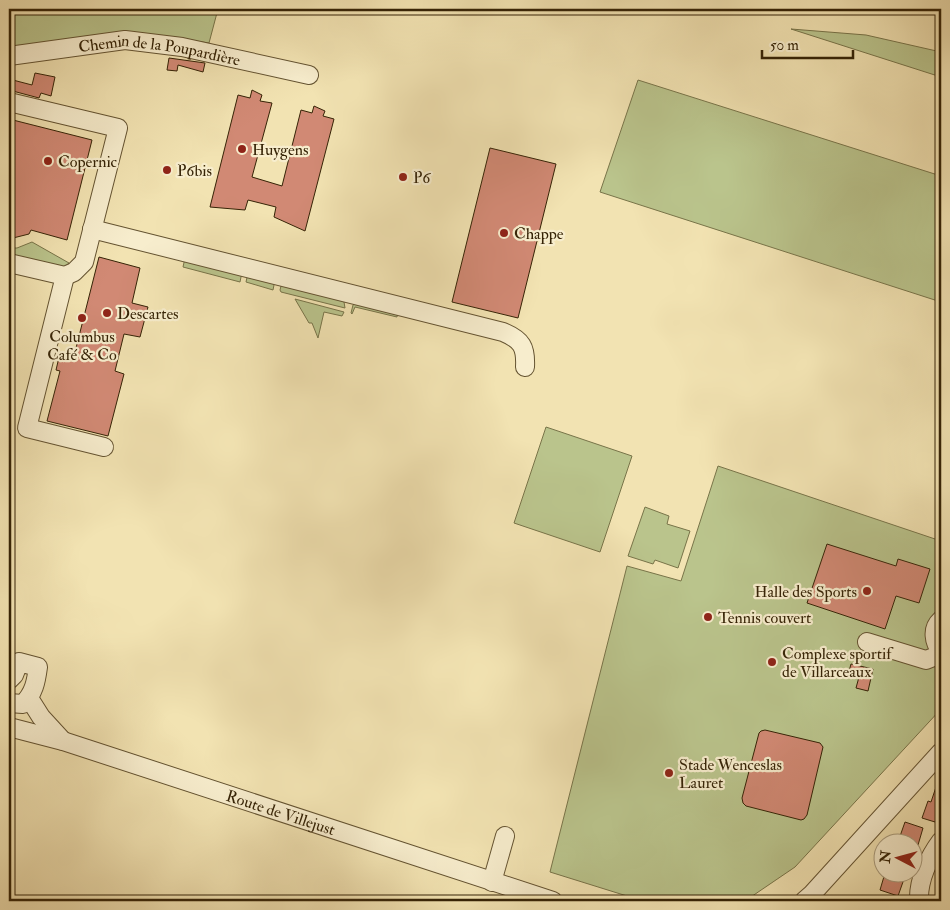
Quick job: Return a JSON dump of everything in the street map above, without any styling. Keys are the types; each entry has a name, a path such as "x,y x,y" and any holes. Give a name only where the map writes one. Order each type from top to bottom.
{"street":[{"name":"Chemin de la Poupardière","path":"9,56 125,40 182,47 309,75"},
{"path":"9,102 118,128 84,262 74,272 65,276 9,263"},
{"path":"92,229 503,332 514,336 523,346 525,367"},
{"path":"65,276 27,428 104,447"},
{"path":"866,642 926,660 941,654 935,644 934,631 936,624 941,620"},
{"path":"9,680 14,675 20,662 38,667 36,680 29,698 23,704 9,703"},
{"path":"29,698 42,717 63,741"},
{"name":"Route de Villejust","path":"9,727 63,741 553,901"},
{"path":"804,901 819,887 941,752"},
{"path":"492,882 505,836"},
{"path":"918,901 922,878 934,850 941,841"}],"green space":[{"path":"9,9 218,9 209,43 162,36 9,52"},
{"path":"791,29 866,35 941,52 941,77"},
{"path":"638,80 941,176 941,302 600,192"},
{"path":"32,242 69,263 62,269 9,256 9,248 17,248"},
{"path":"185,258 242,272 240,282 183,267"},
{"path":"248,273 275,280 273,290 246,282"},
{"path":"282,282 343,296 345,308 281,292"},
{"path":"295,299 344,312 342,316 324,312 318,338 312,323 309,323"},
{"path":"358,301 398,311 397,317 355,307 352,314 353,305"},
{"path":"546,427 632,456 600,552 514,523"},
{"name":"Complexe sportif de Villarceaux","path":"718,466 941,541 941,709 795,867 745,901 643,901 550,872 627,566 681,581"},
{"path":"645,507 669,516 667,524 690,531 678,568 655,560 653,564 628,556"}],"building":[{"path":"169,58 205,63 203,72 178,65 177,71 167,70"},
{"path":"35,73 55,77 51,96 41,93 39,98 9,90 9,79 32,85"},
{"name":"Huygens","path":"252,90 262,95 260,101 272,103 252,177 282,186 301,110 312,113 314,106 325,111 323,116 334,119 305,231 274,217 276,207 248,200 245,210 210,207 238,95 250,98"},
{"name":"Copernic","path":"9,119 92,140 67,240 31,230 29,234 9,239"},
{"name":"Chappe","path":"490,148 556,164 518,318 452,302"},
{"name":"Descartes","path":"99,257 140,268 132,303 148,307 140,337 124,334 115,371 124,374 108,436 47,421 60,371 56,370 60,353 74,356"},
{"name":"Halle des Sports","path":"827,544 896,566 898,559 930,569 919,603 896,596 885,629 807,603"},
{"path":"851,664 873,669 868,691 856,688 859,677 848,675"},
{"path":"765,730 820,743 823,747 807,815 804,819 801,820 746,806 743,803 742,798 759,733"},
{"path":"939,778 941,778 941,811 939,810 935,822 922,818 928,801 931,802"},
{"path":"905,822 923,828 922,832 901,832"},
{"path":"882,882 903,882 898,896 880,890"}],"place":[{"name":"Huygens","path":"242,149"},
{"name":"Copernic","path":"48,161"},
{"name":"P6bis","path":"167,170"},
{"name":"P6","path":"403,177"},
{"name":"Chappe","path":"504,233"},
{"name":"Descartes","path":"107,313"},
{"name":"Columbus Café & Co","path":"82,318"},
{"name":"Halle des Sports","path":"867,591"},
{"name":"Tennis couvert","path":"708,617"},
{"name":"Complexe sportif de Villarceaux","path":"772,662"},
{"name":"Stade Wenceslas Lauret","path":"669,773"}]}
